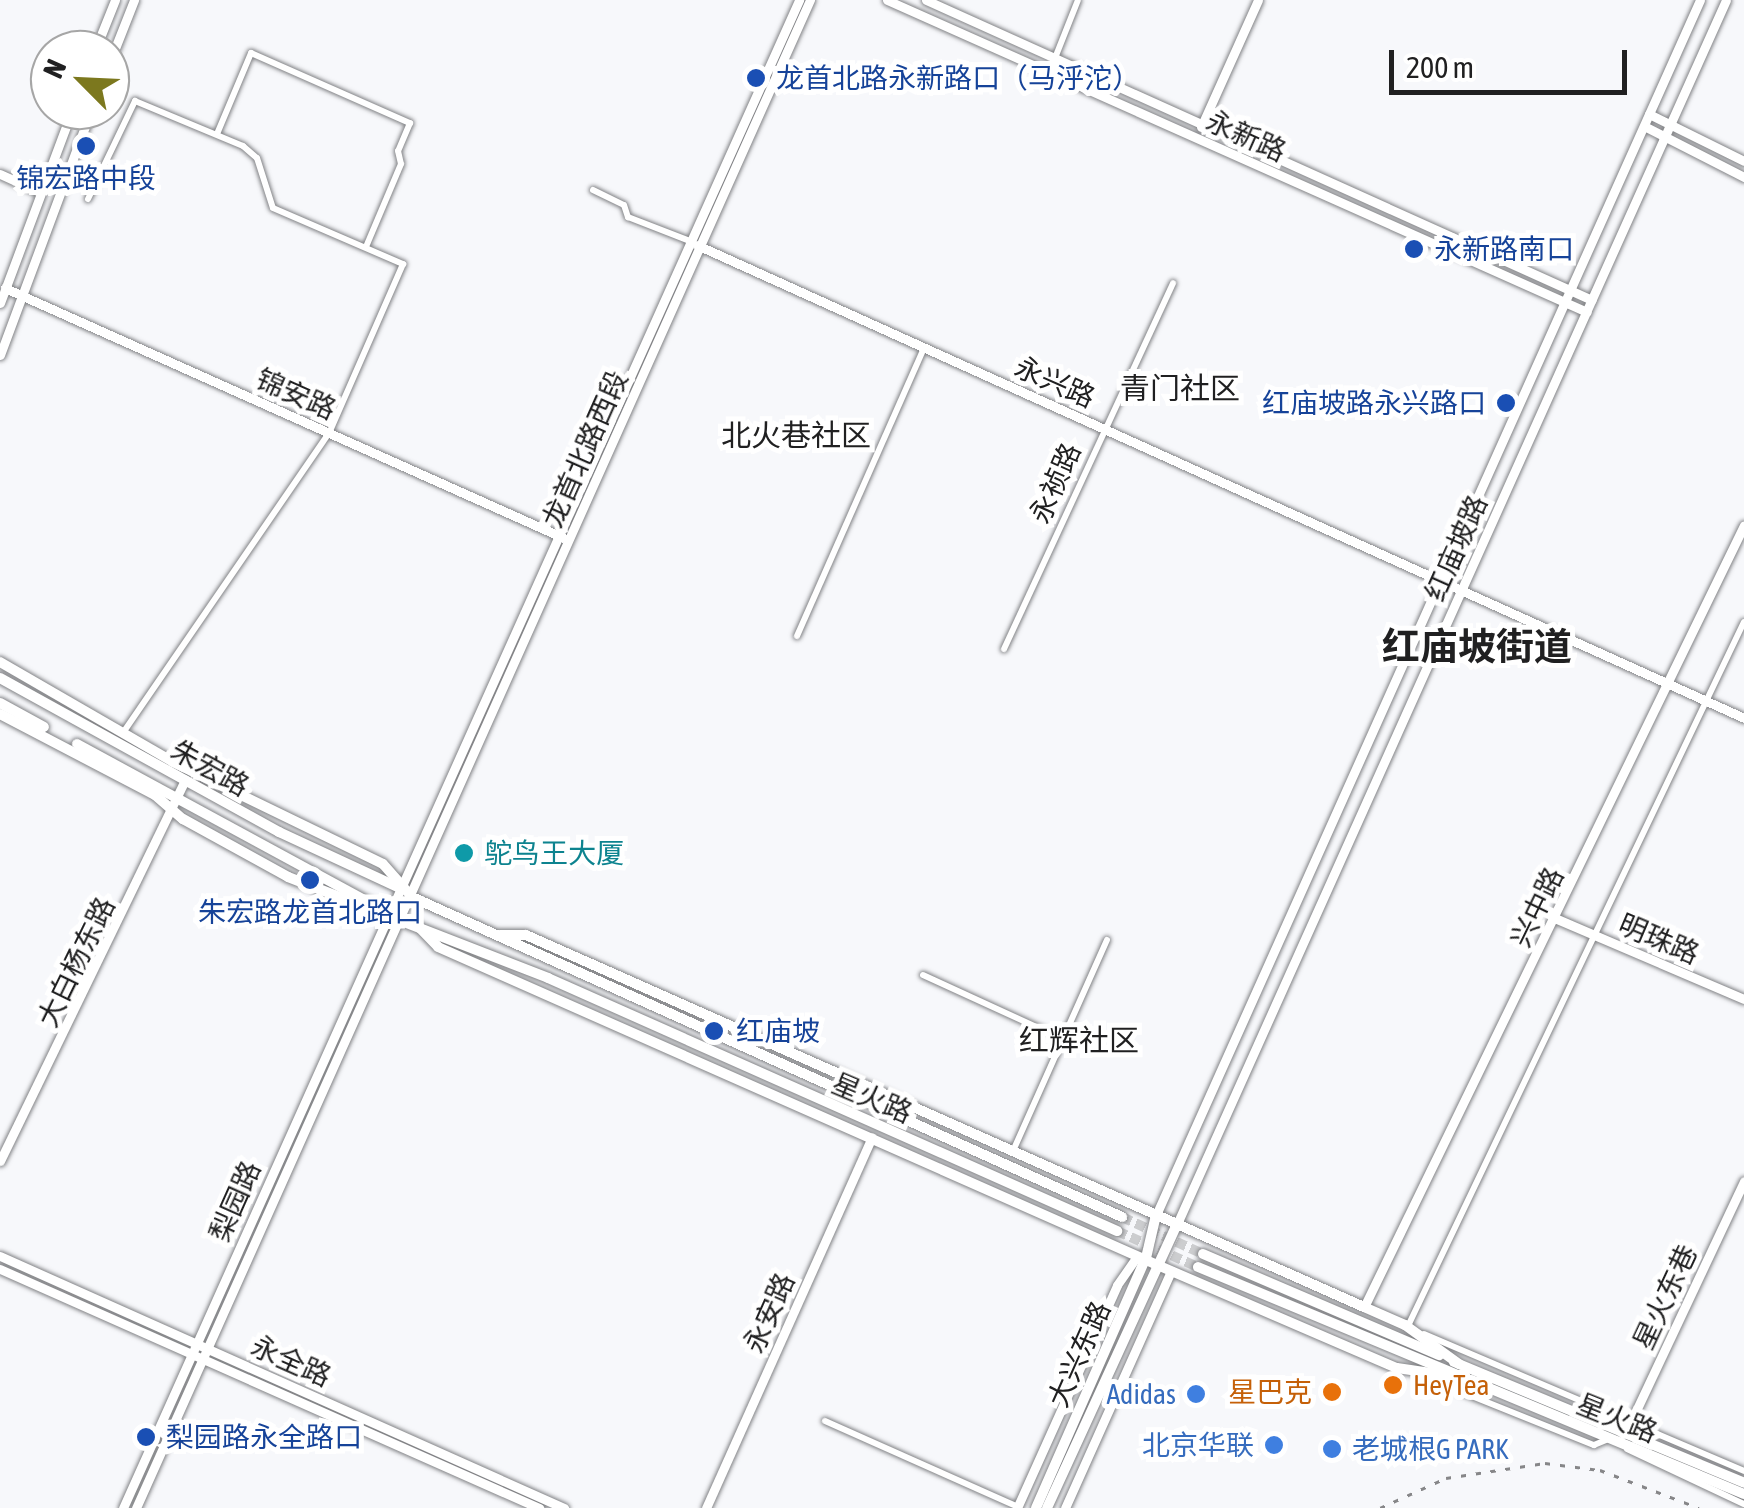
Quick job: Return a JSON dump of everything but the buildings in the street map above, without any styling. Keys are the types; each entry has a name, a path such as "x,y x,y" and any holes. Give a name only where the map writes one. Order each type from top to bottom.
{"main road":[{"path":"104,30 115,0"},
{"path":"122,30 134,0"},
{"name":"龙首北路西段","path":"388,913 407,893 799,0"},
{"name":"龙首北路西段","path":"695,244 810,0"},
{"name":"永新路","path":"887,0 1587,312"},
{"name":"永新路","path":"926,0 1592,300"},
{"path":"1196,139 1258,0"},
{"name":"红庙坡路","path":"1156,1215 1443,582 1700,0"},
{"name":"红庙坡路","path":"1177,1224 1726,0"},
{"path":"1649,114 1744,161"},
{"path":"1646,127 1744,177"},
{"path":"0,303 64,130"},
{"path":"0,355 84,130"},
{"path":"0,174 40,192"},
{"name":"永兴路","path":"695,244 1744,718"},
{"name":"锦安路","path":"6,288 565,538"},
{"name":"兴中路","path":"1364,1307 1557,919 1744,525"},
{"path":"0,662 199,773 383,864 407,893"},
{"name":"朱宏路","path":"0,678 185,780 407,893"},
{"name":"朱宏路","path":"0,703 173,803 388,913"},
{"path":"0,714 173,803 288,878 364,912 388,913"},
{"path":"157,765 199,773"},
{"name":"大白杨东路","path":"0,1161 185,780"},
{"name":"龙首北路西段","path":"407,893 409,919"},
{"name":"星火路","path":"407,893 1122,1217"},
{"name":"星火路","path":"388,913 580,992 648,1029 741,1071 849,1111 1117,1231"},
{"name":"梨园路","path":"124,1508 388,913"},
{"path":"409,919 438,947 648,1029"},
{"name":"梨园路","path":"136,1508 409,919"},
{"name":"明珠路","path":"1557,919 1744,999"},
{"path":"496,934 526,935 867,1091 1405,1325 1459,1364"},
{"path":"536,987 580,992"},
{"path":"741,1071 872,1136 1397,1368 1452,1376"},
{"path":"828,1083 867,1091"},
{"path":"817,1110 849,1111"},
{"name":"永安路","path":"706,1508 872,1136"},
{"name":"星火东巷","path":"1626,1432 1744,1181"},
{"name":"大兴东路","path":"1047,1508 1150,1261 1156,1215"},
{"name":"大兴东路","path":"1036,1508 1150,1261 1177,1224"},
{"name":"星火路","path":"1204,1254 1744,1483"},
{"name":"永全路","path":"0,1256 564,1508"},
{"path":"1018,1508 1117,1285 1135,1259 1150,1261"},
{"name":"星火路","path":"1198,1267 1452,1376 1744,1494"},
{"name":"永全路","path":"0,1269 539,1508"},
{"path":"1066,1508 1171,1271"}],"street":[{"path":"1055,59 1078,0"},
{"path":"216,134 251,53 410,123 366,247"},
{"path":"88,200 135,101 216,134 257,158 273,208 403,264 328,433 124,733"},
{"name":"永兴路","path":"594,190 624,204 628,218 695,244"},
{"name":"永祯路","path":"1004,649 1173,283"},
{"path":"797,636 924,348"},
{"path":"1608,1425 1602,1410 1405,1325 1744,622"},
{"path":"1013,1152 1107,940"},
{"path":"923,975 1063,1039"},
{"path":"1397,1368 1594,1445 1608,1439"},
{"path":"825,1421 1018,1508"},
{"path":"1626,1432 1648,1430 1744,1471"},
{"path":"1622,1444 1636,1458 1744,1504"}],"tunnel":[{"path":"1122,1217 1203,1254"},
{"path":"1117,1231 1198,1267"}],"railway":[{"path":"1380,1508 1446,1478 1545,1463 1600,1470 1699,1508"}],"place":[{"name":"龙首北路永新路口（马泘沱）","path":"756,78"},
{"name":"锦宏路中段","path":"86,146"},
{"name":"永新路南口","path":"1414,249"},
{"name":"红庙坡路永兴路口","path":"1506,403"},
{"name":"鸵鸟王大厦","path":"464,853"},
{"name":"朱宏路龙首北路口","path":"310,880"},
{"name":"红庙坡","path":"714,1031"},
{"name":"HeyTea","path":"1393,1385"},
{"name":"星巴克","path":"1332,1392"},
{"name":"Adidas","path":"1196,1394"},
{"name":"梨园路永全路口","path":"146,1437"},
{"name":"北京华联","path":"1274,1445"},
{"name":"老城根G PARK","path":"1332,1449"}],"district":[{"name":"青门社区","path":"1180,388"},
{"name":"北火巷社区","path":"796,435"},
{"name":"红庙坡街道","path":"1477,647"},
{"name":"红辉社区","path":"1079,1040"}]}
